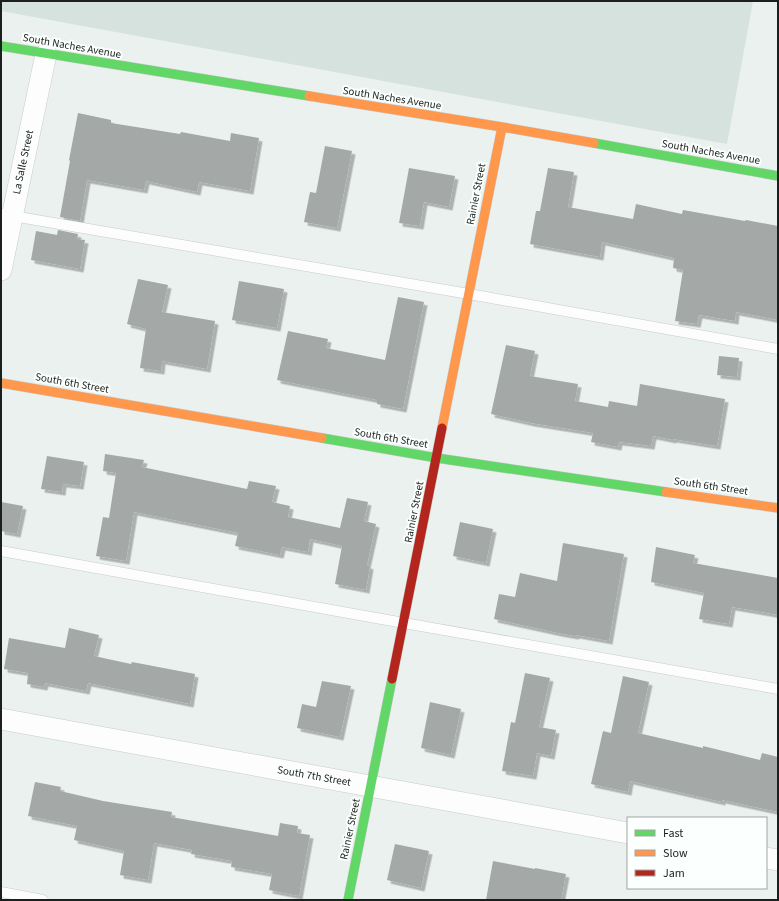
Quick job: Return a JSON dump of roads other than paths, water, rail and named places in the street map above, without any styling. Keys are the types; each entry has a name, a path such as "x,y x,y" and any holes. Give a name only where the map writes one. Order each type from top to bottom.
{"street":[{"name":"South Naches Avenue","path":"1,46 502,127 778,176"},
{"name":"La Salle Street","path":"1,270 7,215 46,54"},
{"name":"Rainier Street","path":"348,900 502,127"},
{"name":"South 6th Street","path":"1,383 437,458 778,508"},
{"name":"South 7th Street","path":"1,719 627,833"},
{"path":"767,858 778,860"}],"lane":[{"path":"7,215 469,294 778,349"},
{"path":"1,551 778,689"},
{"path":"1,892 43,900"}]}
